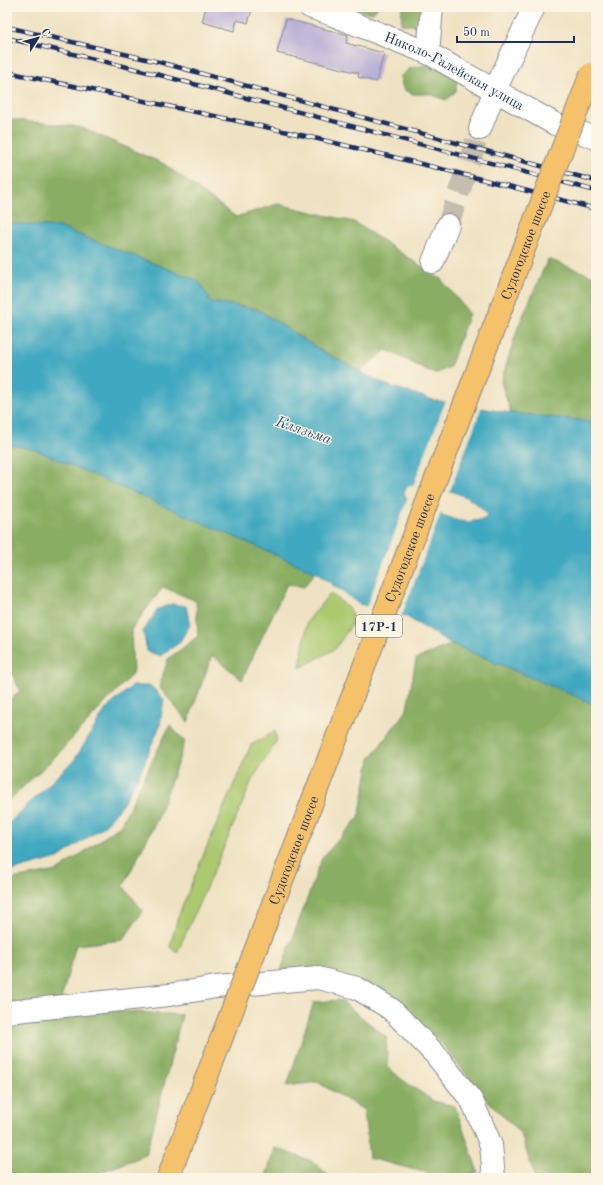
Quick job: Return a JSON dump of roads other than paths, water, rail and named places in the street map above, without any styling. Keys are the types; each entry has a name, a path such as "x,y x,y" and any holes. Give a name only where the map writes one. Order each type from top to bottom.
{"main road":[{"name":"Судогодское шоссе","path":"168,1178 591,74"}],"street":[{"name":"Николо-Галейская улица","path":"310,7 428,53 555,124 596,138"},
{"path":"428,53 432,7"},
{"path":"480,129 495,90 534,7"},
{"path":"434,262 448,225"},
{"path":"7,1012 169,995 216,986 318,978 357,988 390,1009 435,1054 472,1101 491,1145 494,1178"}],"water":[{"name":"Клязьма","path":"7,223 59,227 199,281 211,302 257,309 320,350 384,384 433,400 511,413 596,422 596,705 452,644 405,616 359,604 315,572 36,450 7,444","holes":["418,482 464,496 473,501 487,514 485,519 469,522 459,521 409,503 404,493 407,487"]},
{"path":"172,604 186,606 190,625 179,643 160,656 147,651 143,631 158,609"},
{"path":"132,686 151,686 164,699 160,725 140,773 122,805 103,827 58,858 7,872 7,825 75,759 106,709"}],"tunnel":[{"path":"448,225 480,129"}],"railway":[{"path":"7,27 159,62 596,181"},
{"path":"7,38 156,74 596,191"},
{"path":"7,72 301,135 596,209"}]}
